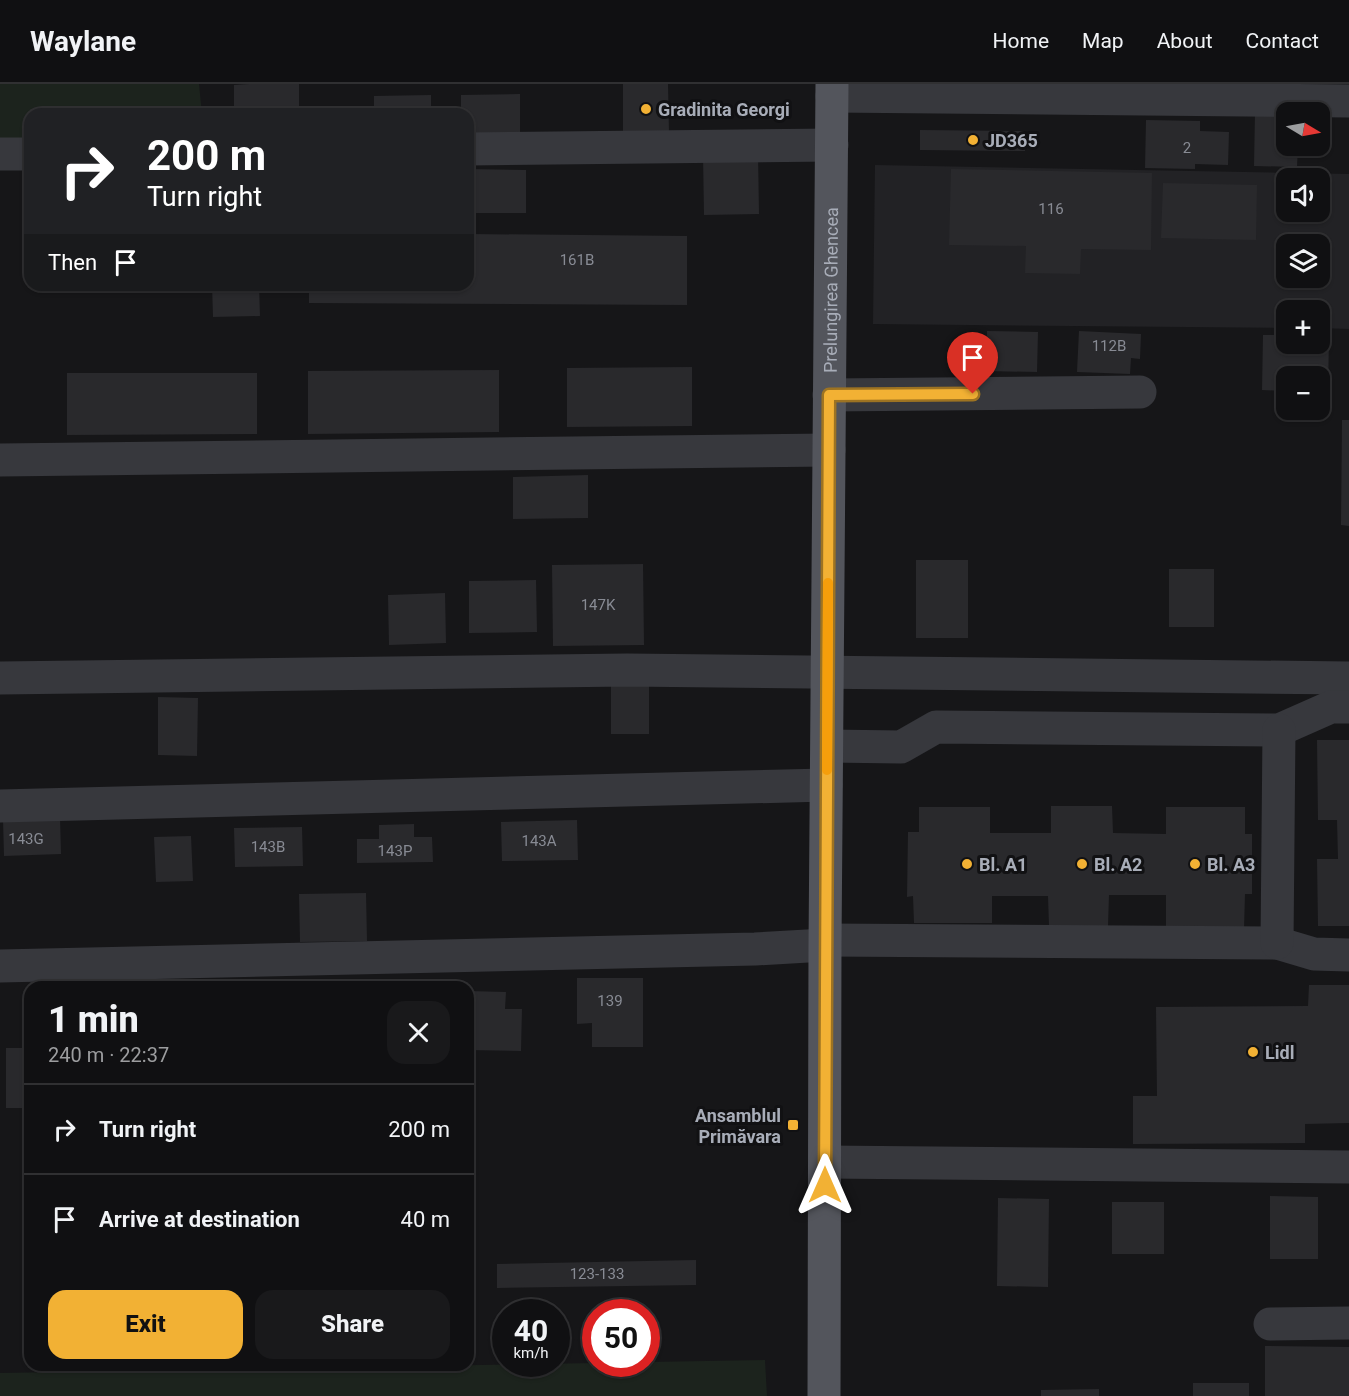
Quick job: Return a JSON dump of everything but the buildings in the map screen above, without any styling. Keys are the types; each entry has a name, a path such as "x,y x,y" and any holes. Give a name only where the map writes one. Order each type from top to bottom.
{"main road":[{"name":"Prelungirea Ghencea","path":"824,1396 832,90"}],"street":[{"path":"832,90 1349,101"},
{"path":"474,149 832,145"},
{"path":"0,154 24,154"},
{"path":"829,395 1140,392"},
{"path":"0,460 829,450"},
{"path":"0,678 627,670 1349,678"},
{"path":"828,746 901,747 936,727 1279,730 1331,707 1349,707"},
{"path":"1277,943 1279,730"},
{"path":"0,806 826,785"},
{"path":"0,966 743,950 885,941 1277,943 1314,954 1349,955"},
{"path":"825,1161 1349,1167"},
{"path":"1270,1324 1349,1323"}],"shaded area":[{"path":"0,84 199,84 201,108 24,108 24,141 0,142"},
{"path":"875,165 1276,173 1276,222 1330,222 1330,174 1349,174 1349,329 1330,328 1330,300 1276,300 1276,328 873,324"},
{"path":"765,1360 767,1396 0,1396 0,1373 474,1371 474,1365 492,1365 492,1377 570,1377 570,1363 582,1363 582,1377 660,1377 660,1362"}],"slow traffic":[{"path":"827,770 828,583"}],"place":[{"name":"Gradinita Georgi","path":"646,109"},
{"name":"JD365","path":"973,140"},
{"name":"Bl. A1","path":"967,864"},
{"name":"Bl. A2","path":"1082,864"},
{"name":"Bl. A3","path":"1195,864"},
{"name":"Lidl","path":"1253,1052"},
{"name":"Ansamblul Primăvara","path":"793,1125"}],"route":[{"path":"825,1185 829,395 973,394"}]}
